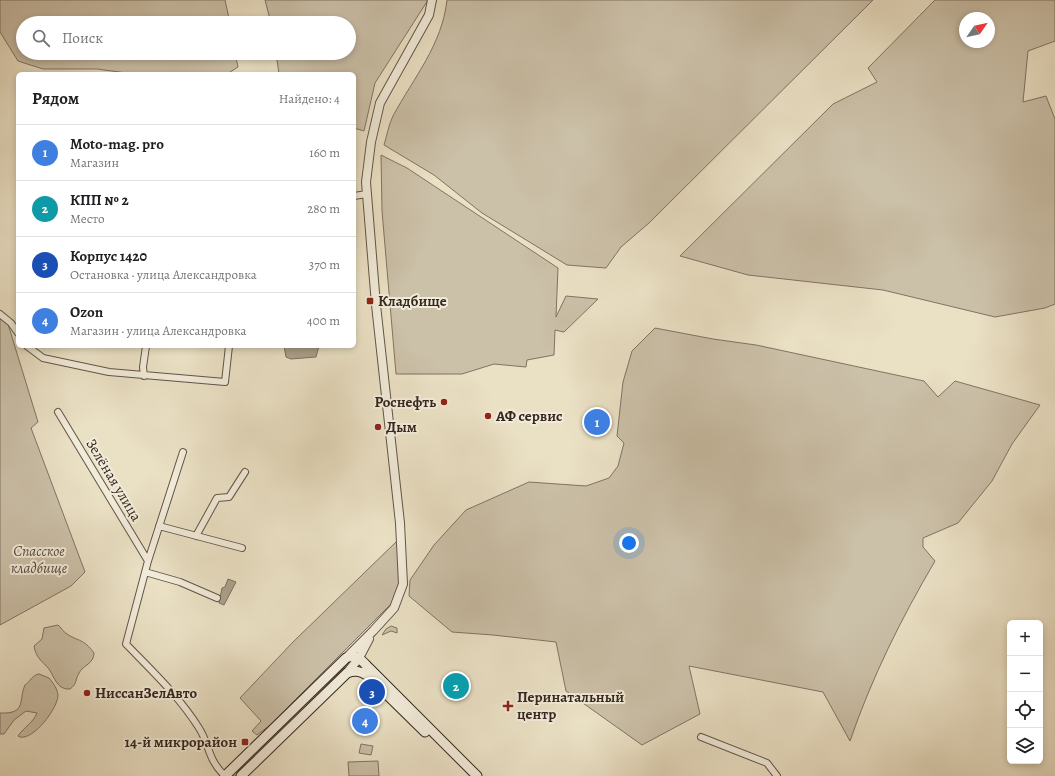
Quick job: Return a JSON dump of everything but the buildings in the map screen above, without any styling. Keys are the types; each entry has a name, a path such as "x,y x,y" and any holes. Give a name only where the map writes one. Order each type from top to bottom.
{"main road":[{"path":"225,776 353,657 477,776"},
{"path":"241,776 347,673 353,670 368,671 468,776"}],"street":[{"path":"347,673 353,657 373,631 394,608 402,590 404,576 400,523 372,266 367,194 367,168 380,104 429,15 432,0"},
{"path":"356,196 367,194"},
{"path":"0,314 11,323 16,330"},
{"path":"30,348 43,358 109,372 225,382 229,348"},
{"path":"144,376 143,367 146,348"},
{"name":"Зелёная улица","path":"58,412 148,561"},
{"path":"183,452 148,561 126,644 168,687 199,727 208,753 217,769 225,776"},
{"path":"196,536 217,498 229,497 245,472"},
{"path":"159,526 242,548"},
{"path":"145,572 180,582 217,598"},
{"path":"353,657 365,646 373,631"},
{"path":"365,646 365,660 368,671"},
{"path":"701,737 767,763 777,776"}],"green space":[{"path":"0,0 225,0 228,16 16,16 16,58 0,32"},
{"path":"265,0 428,0 375,83 364,131 356,129 356,72 279,72 277,60 356,60 356,16 269,16"},
{"path":"447,0 873,0 649,223 621,247 606,268 567,265 482,213 434,175 384,145 393,116 433,46 444,16"},
{"path":"935,0 1055,0 1055,41 1028,51 1023,102 1046,96 1055,119 1055,304 1045,308 995,317 883,290 748,275 680,256 833,104 877,82 868,68"},
{"path":"236,60 238,67 230,72 119,72 97,69 43,69 18,61"},
{"path":"381,155 407,168 558,268 556,317 566,296 598,299 564,332 555,330 554,355 527,360 526,367 494,364 462,374 396,374 382,211"},
{"name":"Спасское кладбище","path":"0,318 8,324 38,422 31,428 85,572 71,586 0,625"},
{"path":"655,328 713,339 756,345 924,381 938,397 955,381 1040,405 1012,444 992,481 958,523 923,538 923,547 935,561 910,605 888,649 868,694 850,741 823,692 689,666 700,714 642,745 566,691 556,642 452,632 409,596 410,580 434,545 466,510 529,482 586,486 609,478 618,466 624,443 617,436 623,382 632,351"},
{"path":"396,542 399,549 400,582 392,603 269,726 257,735 252,731 261,721 240,698 293,642"},
{"path":"58,625 66,633 87,645 94,653 92,660 81,670 75,684 70,689 62,688 57,683 49,669 38,656 34,646 42,639 44,628"},
{"path":"391,626 397,628 397,633 391,631 382,635 386,629"},
{"path":"348,661 349,663 295,717 293,715"},
{"path":"39,674 49,678 55,686 58,695 57,701 50,715 32,734 26,737 20,737 18,736 33,720 37,713 26,711 14,720 4,734 0,734 0,713 9,713 18,709 25,685"},
{"path":"289,719 292,721 235,776 230,776"},
{"path":"361,744 373,746 371,755 359,753"},
{"path":"378,761 379,776 349,776 348,762"}],"shaded area":[{"path":"284,348 318,348 316,357 291,359 286,357"},
{"path":"228,579 236,582 224,605 219,603 222,588 225,587"}],"place":[{"name":"Кладбище","path":"370,301"},
{"name":"Роснефть","path":"444,402"},
{"name":"АФ сервис","path":"488,416"},
{"name":"Moto-mag. pro","path":"597,422"},
{"name":"Дым","path":"378,427"},
{"name":"КПП № 2","path":"456,686"},
{"name":"Корпус 1420","path":"372,692"},
{"name":"НиссанЗелАвто","path":"87,693"},
{"name":"Перинатальный центр","path":"508,706"},
{"name":"Ozon","path":"365,721"},
{"name":"14-й микрорайон","path":"245,742"}]}
